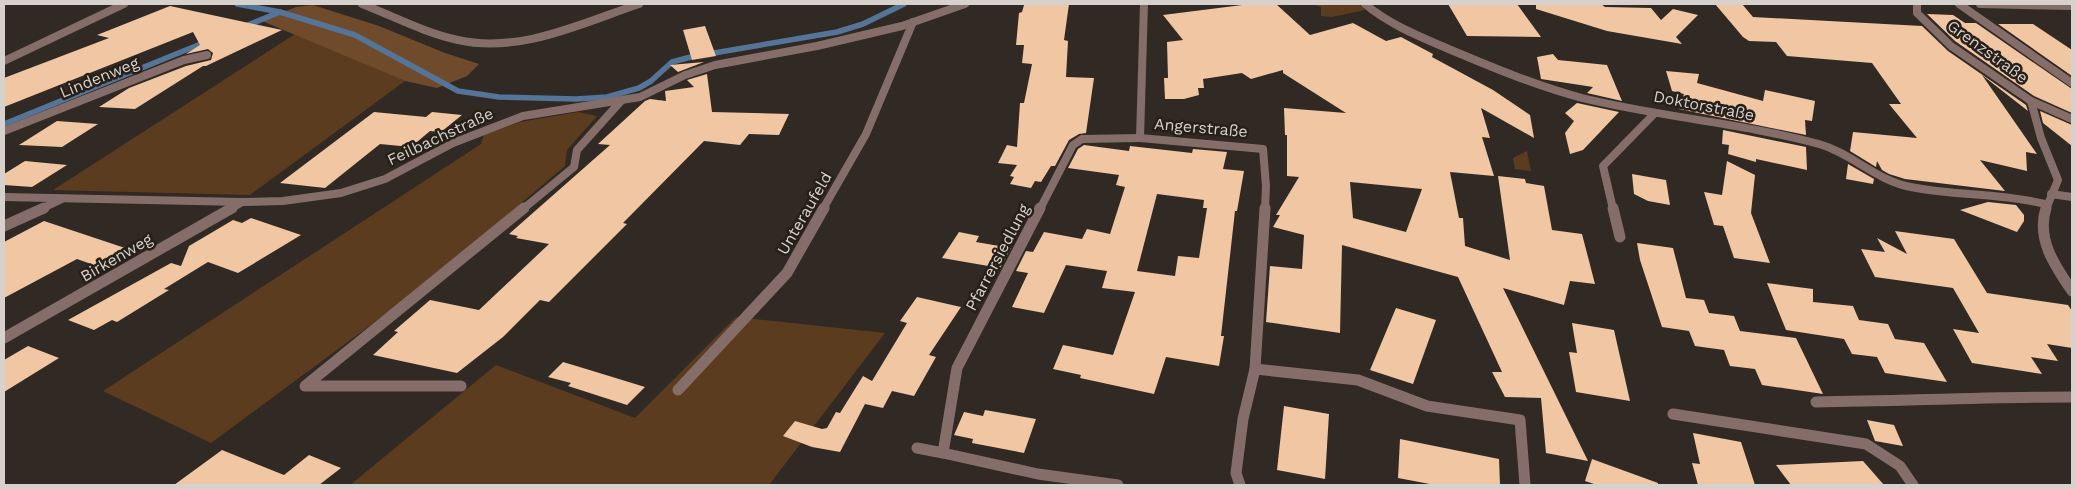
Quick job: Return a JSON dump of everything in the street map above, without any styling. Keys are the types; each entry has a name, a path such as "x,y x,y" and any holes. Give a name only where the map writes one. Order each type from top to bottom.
{"street":[{"path":"4,61 124,4"},
{"path":"362,4 458,40 485,44 522,41 639,4"},
{"name":"Feilbachstraße","path":"4,197 242,202 283,201 341,193 385,180 453,143 514,119 640,97 685,75 715,65 817,46 913,22 965,4"},
{"name":"Angerstraße","path":"1144,4 1140,138 1262,149 1266,186 1255,369 1243,419 1236,473 1240,485"},
{"name":"Doktorstraße","path":"1366,4 1378,16 1393,24 1530,82 1582,97 1823,146 1895,183 1910,187 2017,197 2046,204"},
{"name":"Grenzstraße","path":"1917,4 1917,13 1950,46 2031,101 2042,138 2058,180 2046,204 2042,230 2048,254 2072,291"},
{"path":"1959,4 2072,83"},
{"path":"1980,4 2072,6"},
{"name":"Unteraufeld","path":"678,390 787,272 866,134 913,22"},
{"name":"Lindenweg","path":"4,131 184,60 207,55"},
{"path":"461,386 305,386 574,167 577,150 621,101"},
{"path":"2031,101 2072,119"},
{"path":"1620,237 1603,166 1656,112"},
{"name":"Pfarrersiedlung","path":"943,453 957,368 1073,146 1082,139 1140,138"},
{"path":"2051,194 2072,197"},
{"path":"4,226 67,197"},
{"name":"Birkenweg","path":"4,338 242,202"},
{"path":"1255,369 1358,380 1428,406 1520,420 1525,485"},
{"path":"1816,402 1922,401 1959,397 2072,398"},
{"path":"1673,414 1866,444 1890,458 1909,476 1912,485"},
{"path":"917,448 1038,474 1118,485"}],"shaded area":[{"path":"1312,4 1359,4 1365,10 1332,17 1321,16 1321,7"},
{"path":"313,5 379,26 445,53 479,64 467,76 437,88 405,81 262,21 296,7"},
{"path":"295,34 405,81 250,195 53,190"},
{"path":"578,112 597,116 567,150 565,166 422,287 211,443 103,391 481,144 484,135 520,122"},
{"path":"1527,151 1531,171 1515,169 1513,158"},
{"path":"736,317 885,333 769,485 350,485 496,365 635,418"}],"building":[{"path":"1069,4 1064,40 1068,41 1066,77 1094,78 1086,133 1079,134 1069,140 1055,166 1051,166 1041,182 1035,181 1031,188 1010,184 1014,177 1010,176 1017,165 998,163 1007,145 1017,147 1020,103 1024,103 1032,64 1022,63 1024,45 1016,45 1019,13 1022,12 1024,5"},
{"path":"1250,4 1276,4 1310,35 1353,23 1386,41 1401,37 1433,54 1432,57 1493,90 1530,115 1534,138 1481,108 1490,138 1482,137 1494,176 1450,172 1459,218 1463,218 1465,246 1510,260 1498,176 1525,179 1526,183 1544,186 1552,230 1582,234 1595,284 1570,281 1564,305 1503,288 1588,461 1546,453 1541,398 1505,397 1492,372 1502,372 1458,277 1342,245 1340,333 1266,322 1270,266 1302,269 1304,235 1273,227 1280,215 1276,215 1299,177 1287,176 1287,135 1285,135 1284,108 1346,113 1283,73 1283,70 1251,79 1242,73 1203,79 1204,88 1198,88 1199,95 1184,99 1165,99 1164,78 1168,78 1167,42 1183,40 1163,15","holes":["1350,182 1422,189 1406,232 1353,218"]},
{"path":"1448,4 1517,4 1541,37 1467,36"},
{"path":"1536,4 1601,4 1605,7 1651,8 1661,20 1673,9 1698,15 1676,37 1682,44 1607,31 1536,9"},
{"path":"1715,4 1742,4 1753,17 1922,26 1948,51 2026,105 2028,111 1982,75 2037,154 2026,152 2027,171 1980,160 2005,191 1905,179 1889,174 1882,170 1877,161 1876,167 1850,151 1853,132 1917,138 1889,104 1901,104 1872,63 1787,56 1776,42 1749,41 1743,37"},
{"path":"170,6 282,30 203,66 135,109 99,107 129,88 186,66 211,60 213,53 208,49 186,54 200,45 193,32 4,107 4,78 109,38 97,35"},
{"path":"1927,14 1953,15 1965,23 1976,23 2072,89 2072,113 2034,96 1955,41"},
{"path":"1998,24 2033,24 2072,50 2072,76"},
{"path":"705,26 716,56 692,60 683,30"},
{"path":"1553,54 1558,60 1607,65 1622,101 1587,93 1593,87 1541,79 1537,57"},
{"path":"704,62 678,72 670,65"},
{"path":"1666,71 1699,74 1697,83 1763,101 1765,90 1815,101 1812,121 1805,120 1806,135 1679,109 1684,94 1672,91"},
{"path":"707,74 712,112 789,114 779,135 749,134 740,145 704,141 623,223 627,224 549,302 540,300 503,337 457,373 373,355 398,332 394,331 430,300 479,310 549,244 516,238 518,236 509,234 610,145 598,144 645,101 650,99 666,101 665,91 694,87 687,80"},
{"path":"1577,103 1619,112 1583,150 1570,154 1565,133 1574,121 1565,113"},
{"path":"2040,111 2072,125 2072,146 2043,123"},
{"path":"374,112 426,117 432,112 462,115 441,132 430,131 411,147 380,144 325,188 280,183"},
{"path":"57,121 98,124 62,147 19,145"},
{"path":"1723,130 1806,147 1807,170 1756,159 1756,162 1728,154 1729,145 1722,144"},
{"path":"1084,145 1129,151 1130,146 1192,153 1193,149 1227,152 1223,169 1244,171 1237,211 1235,211 1221,336 1224,336 1219,366 1166,357 1154,394 1080,378 1081,375 1053,369 1063,345 1113,355 1135,292 1102,288 1107,271 1066,265 1044,313 1012,307 1028,273 1016,271 1026,251 1033,252 1044,232 1082,239 1087,229 1110,234 1125,187 1116,185 1119,175 1068,168 1078,149","holes":["1157,194 1204,200 1203,208 1207,208 1199,258 1178,256 1175,276 1137,271"]},
{"path":"25,161 67,165 32,187 4,185 4,174"},
{"path":"1727,161 1755,175 1751,213 1770,263 1734,258 1723,226 1714,225 1704,192 1722,195"},
{"path":"1848,164 1874,179 1873,184 1846,179"},
{"path":"1632,174 1666,180 1670,205 1648,201 1634,194"},
{"path":"1988,202 2016,205 2024,215 2024,221 2017,232 1960,210"},
{"path":"251,218 301,235 238,273 208,262 164,289 169,290 117,322 112,320 94,330 68,320 171,263 181,266 189,246 233,220 242,223"},
{"path":"44,221 125,248 94,265 77,259 4,298 4,242"},
{"path":"1895,231 1954,239 1987,293 2068,305 2072,311 2072,348 2047,344 2058,361 2031,357 2042,374 1972,363 1953,329 1979,333 1953,288 1875,277 1861,249 1885,252 1877,238 1907,254"},
{"path":"959,232 979,236 976,242 1011,248 1000,268 942,258"},
{"path":"1637,243 1673,248 1686,298 1704,300 1709,313 1734,316 1740,331 1796,338 1823,394 1762,385 1755,369 1730,366 1724,350 1695,346 1689,331 1662,327 1640,260"},
{"path":"1767,283 1813,289 1813,302 1853,306 1859,320 1888,324 1895,339 1924,343 1947,382 1885,373 1877,357 1852,354 1844,339 1786,330"},
{"path":"917,297 961,307 929,355 936,357 914,396 892,391 883,408 865,404 840,452 812,447 783,436 795,421 822,429 827,428 836,412 840,413 863,376 872,381 907,323 900,321"},
{"path":"1396,308 1436,320 1413,384 1370,370"},
{"path":"1572,323 1614,330 1630,401 1576,392 1569,352 1577,353"},
{"path":"28,346 59,358 4,392 4,360"},
{"path":"563,362 645,387 627,405 568,386 571,383 548,377"},
{"path":"1284,406 1329,414 1325,479 1277,470"},
{"path":"985,410 1036,419 1024,453 972,443 973,439 954,435 964,412 983,416"},
{"path":"1867,420 1894,425 1903,446 1875,441"},
{"path":"1693,433 1741,442 1755,485 1698,485 1692,463 1700,464"},
{"path":"1400,439 1499,459 1500,485 1435,485 1398,478"},
{"path":"222,450 284,475 309,455 341,468 319,485 174,485"},
{"path":"1592,459 1658,483 1658,485 1597,485 1585,481"},
{"path":"1863,461 1884,485 1791,485 1776,465"}],"waterway":[{"path":"237,4 280,12"},
{"path":"714,53 837,32 863,24 904,4"},
{"path":"243,27 280,12"},
{"path":"280,12 355,35 458,91 499,97 576,99 607,97 639,88 651,81 672,62 691,57"},
{"path":"4,124 208,41"}]}
